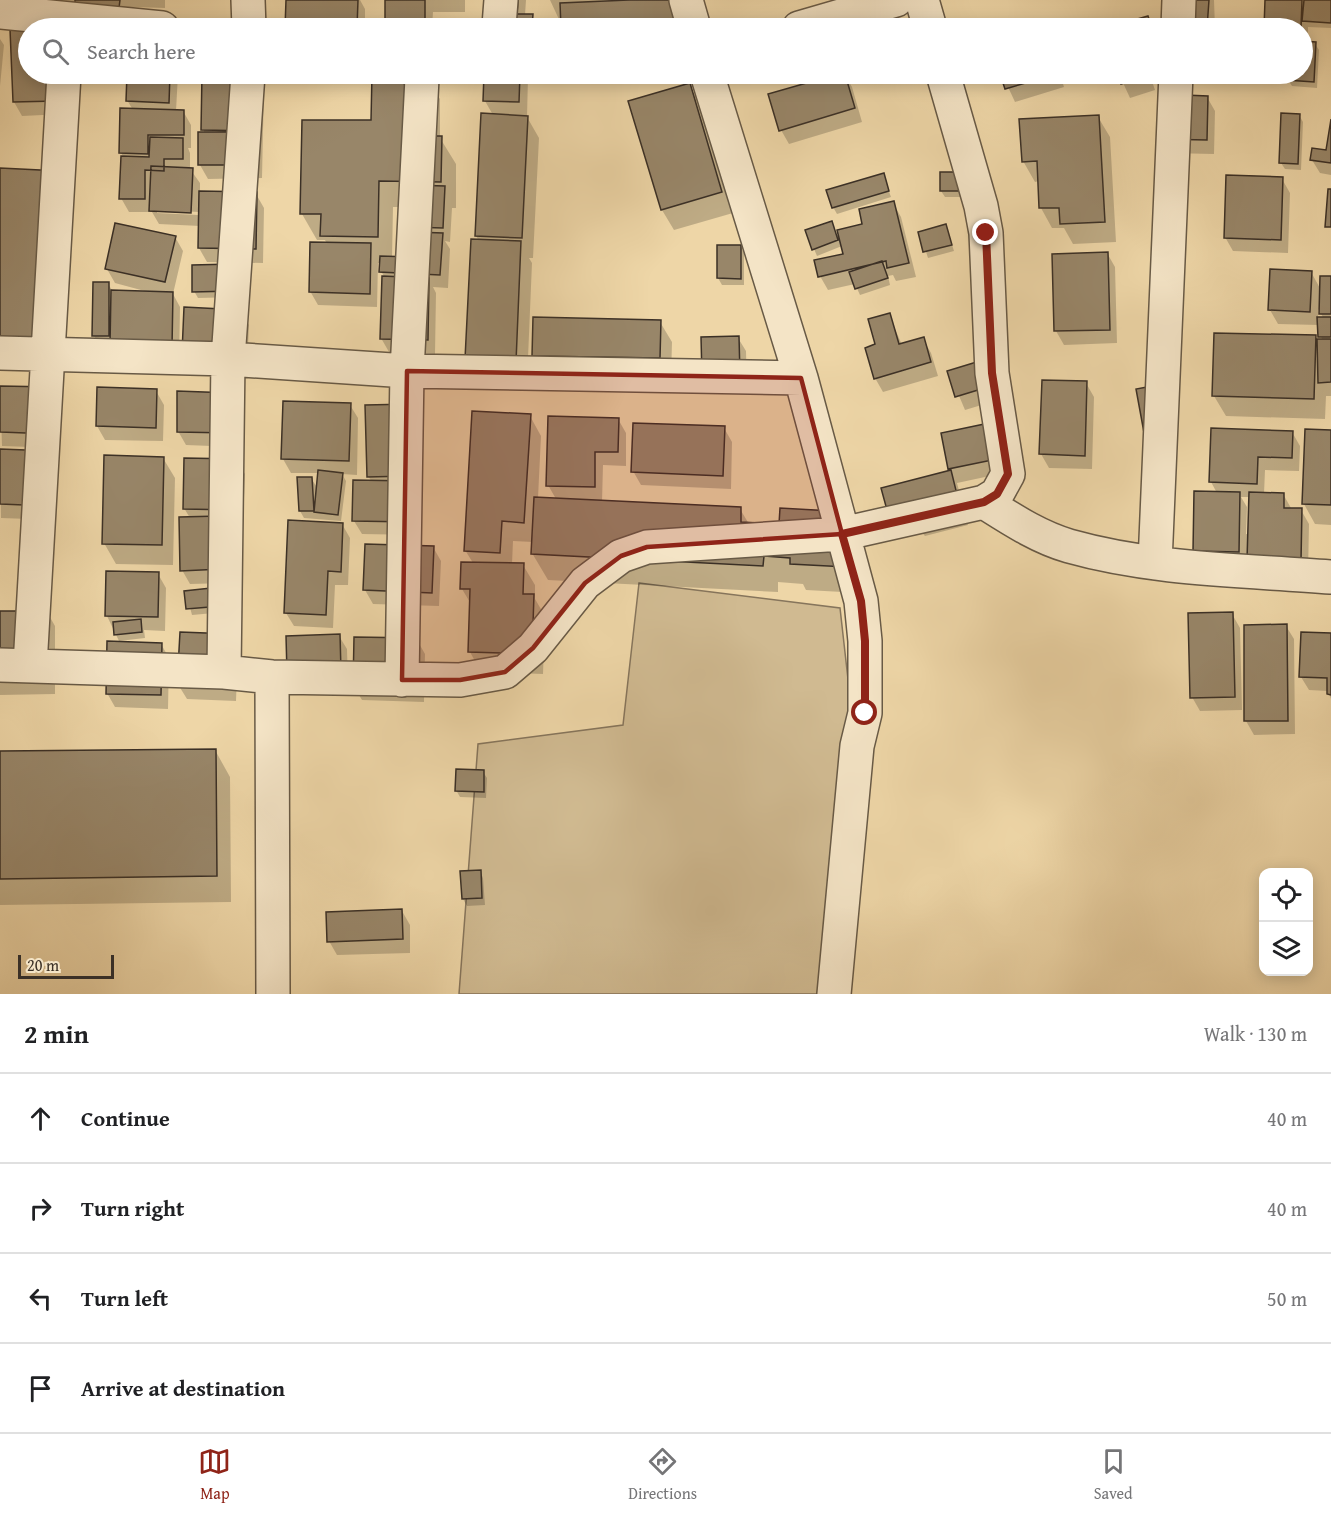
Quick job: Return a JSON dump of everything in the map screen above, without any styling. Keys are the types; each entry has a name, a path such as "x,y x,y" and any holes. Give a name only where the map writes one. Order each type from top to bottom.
{"street":[{"path":"248,0 249,18"},
{"path":"686,0 691,18"},
{"path":"834,18 896,0"},
{"path":"922,0 927,18"},
{"path":"1178,18 1179,0"},
{"path":"0,12 34,18"},
{"path":"63,84 49,354 15,666 402,680 460,680 505,672 533,648 585,583 621,556 647,547 842,534 984,502 997,494 1008,474 992,373 986,233 981,206 946,84"},
{"path":"224,672 228,359 247,84"},
{"path":"402,680 407,371 422,84"},
{"path":"710,84 801,378 861,601 866,683 865,713 857,746 834,994"},
{"path":"1155,563 1176,84"},
{"path":"0,353 228,359 407,371 801,378"},
{"path":"984,502 1029,530 1068,545 1155,563 1331,577"},
{"path":"272,677 273,994"}],"highlighted area":[{"path":"407,371 801,378 842,534 647,547 621,556 585,583 533,648 505,672 460,680 402,680"}],"shaded area":[{"path":"639,583 840,608 851,706 825,994 459,994 478,744 623,725"}],"building":[{"path":"75,0 120,0 119,8 75,5"},
{"path":"286,0 358,0 357,18 285,18"},
{"path":"385,0 425,0 425,18 385,18"},
{"path":"489,0 518,0 517,14 533,14 533,18 488,18"},
{"path":"681,0 682,18 561,18 560,3"},
{"path":"1163,0 1209,0 1208,18 1162,18"},
{"path":"1265,0 1302,0 1301,18 1264,18"},
{"path":"1304,0 1331,0 1331,23 1313,22 1313,18 1302,18"},
{"path":"10,29 18,29 18,84 57,84 57,101 13,102"},
{"path":"1313,42 1316,42 1313,82"},
{"path":"127,84 170,84 169,103 126,101"},
{"path":"202,84 257,84 256,131 201,130"},
{"path":"372,84 426,84 425,136 442,136 441,182 379,181 378,237 320,236 321,214 300,214 302,120 371,120"},
{"path":"484,84 520,84 519,102 483,101"},
{"path":"690,84 722,192 661,210 628,101"},
{"path":"803,84 848,84 855,108 779,131 768,94"},
{"path":"1003,84 1022,84 1005,89"},
{"path":"1160,94 1208,96 1207,140 1159,139"},
{"path":"120,108 184,110 184,135 148,135 148,154 119,153"},
{"path":"481,113 528,116 522,238 475,236"},
{"path":"1281,113 1300,114 1298,164 1279,163"},
{"path":"1099,115 1105,222 1060,224 1059,208 1039,208 1037,161 1022,162 1019,119"},
{"path":"1331,119 1331,163 1310,160 1312,148 1326,150"},
{"path":"198,132 233,132 233,165 198,165"},
{"path":"150,137 183,138 183,159 164,159 164,171 145,170 145,199 119,199 121,156 149,157"},
{"path":"151,166 193,168 191,213 149,211"},
{"path":"0,168 60,171 55,340 0,338"},
{"path":"940,172 959,172 959,191 940,191"},
{"path":"884,173 889,191 832,208 826,190"},
{"path":"1226,175 1283,177 1281,240 1224,238"},
{"path":"411,185 445,186 443,228 410,227"},
{"path":"1328,189 1331,189 1331,227 1325,227"},
{"path":"199,191 257,192 256,249 198,248"},
{"path":"894,201 909,263 887,268 886,261 818,277 814,260 843,254 837,230 862,224 859,209"},
{"path":"832,221 838,240 812,250 805,230"},
{"path":"115,223 176,236 165,282 105,269"},
{"path":"946,224 952,245 923,252 918,232"},
{"path":"414,232 443,233 440,275 379,272 380,256 413,257"},
{"path":"471,239 521,241 516,362 465,359"},
{"path":"310,242 371,243 370,294 309,292"},
{"path":"717,245 741,245 741,279 717,278"},
{"path":"1108,252 1110,330 1054,331 1052,254"},
{"path":"882,261 888,278 855,289 849,272"},
{"path":"233,264 234,291 192,292 192,265"},
{"path":"1270,269 1312,271 1310,312 1268,310"},
{"path":"382,276 429,278 428,340 380,339"},
{"path":"1320,276 1331,276 1331,314 1319,314"},
{"path":"93,282 109,282 109,336 92,336"},
{"path":"111,290 173,292 172,347 110,345"},
{"path":"184,307 241,310 240,355 182,353"},
{"path":"890,313 899,344 924,337 931,362 874,379 865,348 875,344 868,319"},
{"path":"533,317 661,320 660,358 532,356"},
{"path":"1317,317 1331,317 1331,337 1318,337"},
{"path":"1214,333 1316,335 1314,399 1212,396"},
{"path":"739,336 740,376 702,377 701,337"},
{"path":"1317,339 1331,339 1331,382 1318,383"},
{"path":"993,357 1001,383 955,397 947,371"},
{"path":"1042,380 1087,381 1085,456 1039,454"},
{"path":"1158,385 1147,449 1136,389"},
{"path":"0,386 53,387 51,434 0,432"},
{"path":"97,387 157,389 156,428 96,426"},
{"path":"177,391 231,393 230,433 177,432"},
{"path":"283,401 351,403 349,461 281,459"},
{"path":"412,404 409,476 367,477 365,405"},
{"path":"472,411 531,414 524,523 502,521 500,553 464,551"},
{"path":"548,416 619,418 618,452 595,452 595,487 546,486"},
{"path":"999,421 1007,457 948,469 941,433"},
{"path":"633,423 725,426 723,476 631,472"},
{"path":"1211,428 1293,431 1292,458 1258,457 1257,484 1209,482"},
{"path":"1305,429 1331,430 1331,505 1302,504"},
{"path":"0,449 51,451 48,506 0,504"},
{"path":"104,455 164,457 162,545 102,544"},
{"path":"184,458 238,459 236,510 183,509"},
{"path":"318,470 343,473 338,515 314,512"},
{"path":"951,470 961,511 890,521 881,488"},
{"path":"297,477 312,477 314,511 299,511"},
{"path":"353,480 411,481 411,522 352,521"},
{"path":"1194,491 1240,492 1239,552 1193,551"},
{"path":"1249,492 1284,493 1284,508 1302,508 1301,561 1247,560"},
{"path":"534,497 741,507 741,522 779,524 780,508 850,512 847,567 790,564 790,558 764,556 763,566 531,554"},
{"path":"220,516 222,569 180,571 179,517"},
{"path":"288,520 343,523 341,572 328,571 326,615 284,613"},
{"path":"365,544 434,546 432,593 363,590"},
{"path":"461,562 524,563 523,594 534,594 532,654 468,652 470,589 460,589"},
{"path":"106,571 159,572 158,617 105,616"},
{"path":"220,587 222,606 186,609 184,591"},
{"path":"0,611 48,611 48,681 0,681"},
{"path":"1233,612 1235,697 1190,698 1188,613"},
{"path":"141,619 142,632 114,635 113,622"},
{"path":"1287,624 1288,721 1244,721 1244,625"},
{"path":"180,632 231,634 177,686"},
{"path":"1301,632 1331,633 1331,695 1327,694 1327,678 1299,677"},
{"path":"340,634 341,671 287,673 286,636"},
{"path":"354,637 418,638 353,687"},
{"path":"107,641 162,643 161,695 106,694"},
{"path":"216,749 217,876 0,879 0,751"},
{"path":"456,769 484,770 484,792 455,791"},
{"path":"481,870 482,898 462,899 460,871"},
{"path":"402,909 403,939 327,942 326,912"}],"route":[{"path":"865,713 865,641 861,601 842,534 984,502 997,494 1008,474 992,373 986,233"}]}
